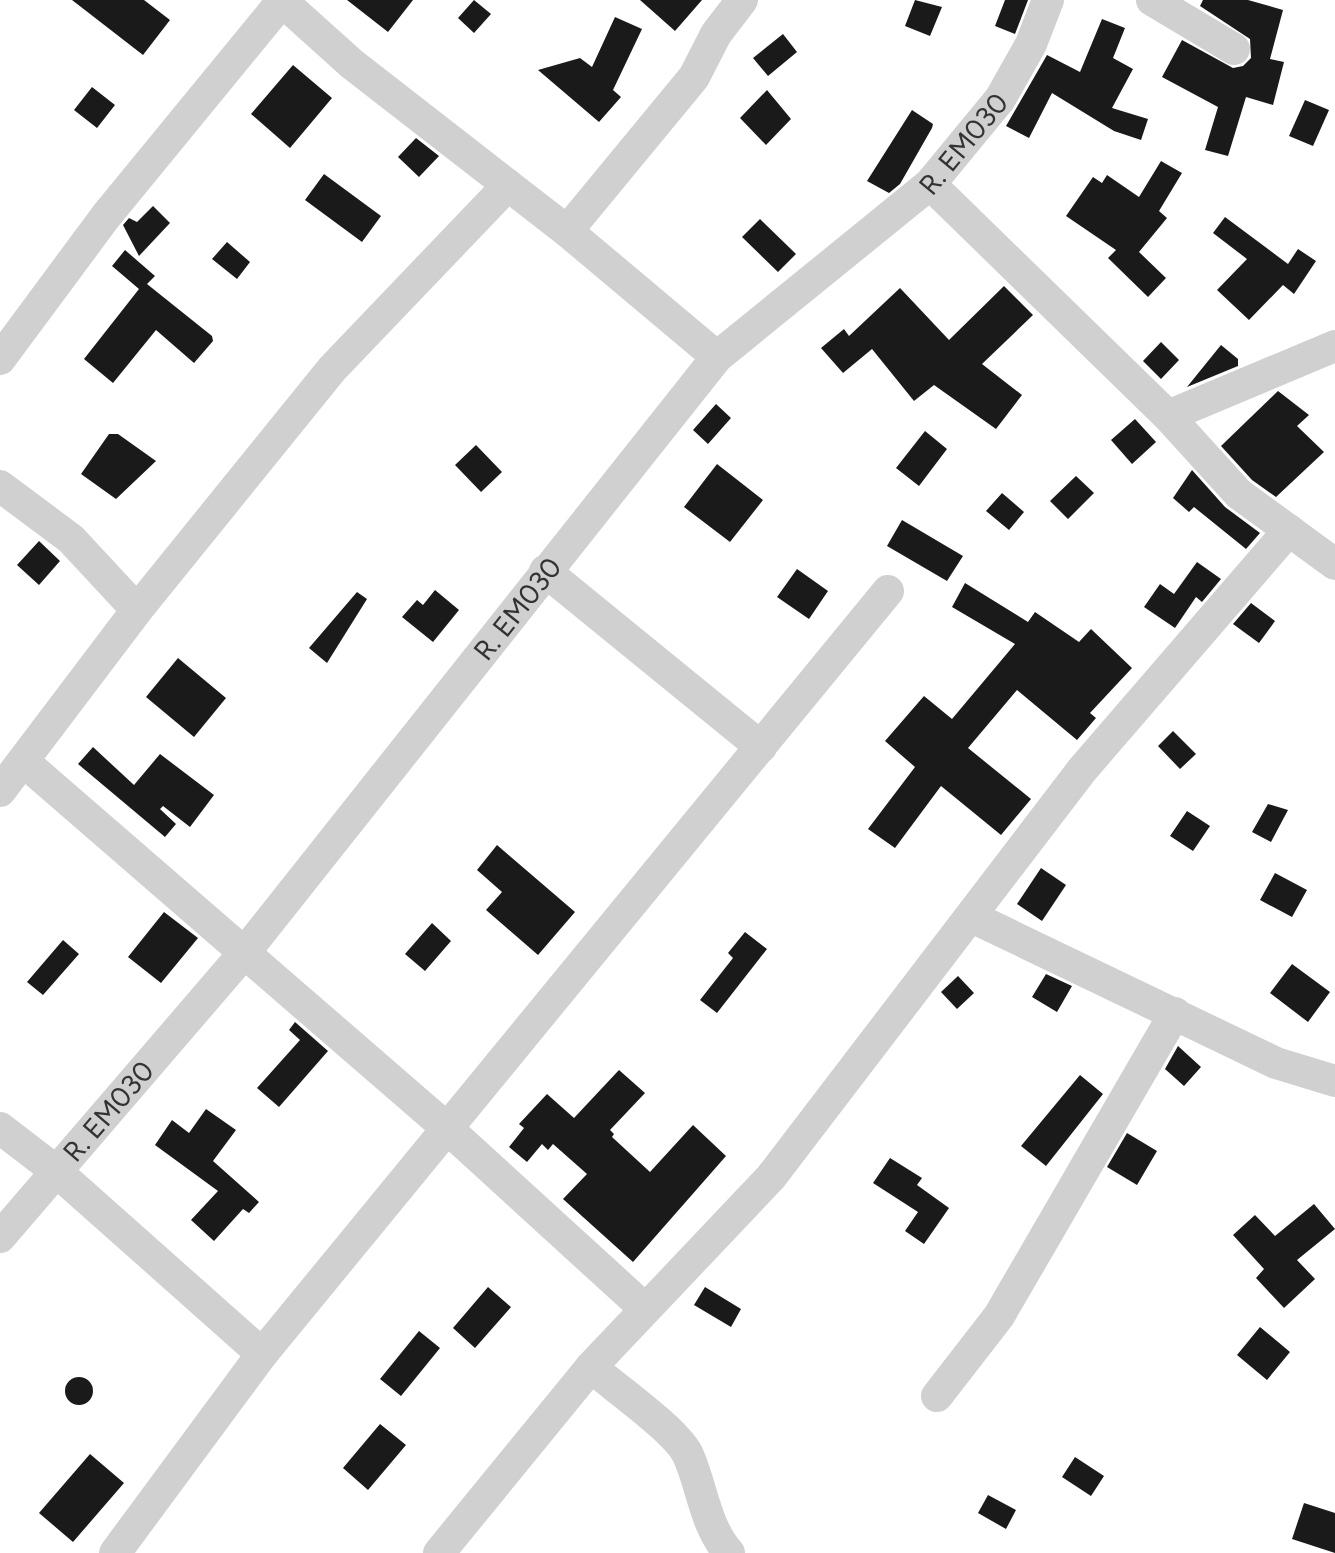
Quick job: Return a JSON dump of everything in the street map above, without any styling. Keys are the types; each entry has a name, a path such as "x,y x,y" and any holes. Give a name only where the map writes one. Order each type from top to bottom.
{"street":[{"path":"567,231 694,77 716,34 742,0"},
{"name":"R. EM030","path":"0,1237 245,952 717,357 930,184 1000,99 1031,44 1048,0"},
{"path":"1152,0 1234,49"},
{"path":"0,359 106,216 282,1 352,64 567,231 717,357"},
{"path":"930,184 1168,416 1239,494 1335,564"},
{"path":"0,791 137,610 332,369 508,185"},
{"path":"1168,416 1335,346"},
{"path":"0,486 71,539 137,610"},
{"path":"439,1553 591,1367 771,1177 1082,770 1289,530"},
{"path":"545,571 761,747"},
{"path":"115,1553 262,1354 449,1130 888,591"},
{"path":"23,761 449,1130 644,1308"},
{"path":"972,917 1276,1063 1335,1081"},
{"path":"937,1396 999,1316 1175,1013"},
{"path":"0,1128 56,1171 262,1354"},
{"path":"591,1367 676,1439 687,1454 700,1493 729,1553"}],"building":[{"path":"72,0 144,0 170,20 143,55"},
{"path":"347,0 413,0 388,32"},
{"path":"474,0 491,14 474,33 458,18"},
{"path":"640,0 702,0 675,31"},
{"path":"915,0 942,7 930,36 905,26"},
{"path":"1005,0 1028,0 1015,34 995,26"},
{"path":"1203,0 1248,0 1283,10 1270,59 1284,62 1273,105 1246,97 1228,156 1205,150 1218,107 1162,77 1182,40 1233,68 1243,66 1251,58 1250,39 1200,6"},
{"path":"615,17 642,29 613,90 621,97 599,122 538,70 580,58 592,67"},
{"path":"1102,19 1125,28 1113,58 1133,69 1112,108 1148,119 1141,140 1114,131 1052,93 1029,138 1006,126 1047,55 1080,72"},
{"path":"783,34 797,52 768,76 753,58"},
{"path":"293,65 332,98 290,148 251,114"},
{"path":"92,87 115,105 97,128 74,110"},
{"path":"767,90 791,119 766,145 740,118"},
{"path":"1305,100 1329,110 1313,146 1289,136"},
{"path":"912,110 933,124 932,128 900,184 889,193 867,181"},
{"path":"416,138 439,156 419,177 398,157"},
{"path":"1161,161 1182,173 1159,211 1167,218 1139,252 1166,278 1148,297 1108,258 1116,250 1066,216 1093,177 1102,183 1107,175 1139,197"},
{"path":"324,174 381,216 362,242 305,200"},
{"path":"153,206 170,223 139,256 123,225 129,218 137,222"},
{"path":"1225,217 1288,264 1298,249 1316,261 1294,294 1283,285 1249,320 1217,290 1247,259 1213,233"},
{"path":"760,219 796,254 778,272 742,237"},
{"path":"227,242 250,262 237,279 212,259"},
{"path":"125,250 155,276 147,284 212,336 213,341 194,363 156,330 113,383 84,359 139,289 112,266"},
{"path":"1004,286 1033,315 982,364 1022,395 996,429 934,385 914,401 872,349 843,373 821,348 844,329 849,336 900,288 949,340"},
{"path":"1161,342 1179,360 1161,379 1143,361"},
{"path":"1221,345 1238,359 1238,366 1187,387"},
{"path":"1278,391 1309,415 1297,426 1324,452 1276,497 1252,480 1221,446"},
{"path":"716,404 731,418 708,444 693,430"},
{"path":"1135,419 1156,442 1132,464 1111,440"},
{"path":"925,431 947,449 919,486 896,468"},
{"path":"109,434 118,434 156,461 116,499 81,474"},
{"path":"476,445 502,472 481,492 455,465"},
{"path":"717,464 763,500 730,542 684,507"},
{"path":"1192,470 1225,507 1260,533 1246,549 1194,507 1189,512 1173,498"},
{"path":"1076,476 1094,493 1068,519 1050,501"},
{"path":"1002,493 1024,512 1009,530 986,511"},
{"path":"902,520 963,556 947,581 887,546"},
{"path":"39,541 60,561 39,585 17,565"},
{"path":"1197,562 1221,579 1202,602 1196,597 1175,628 1144,607 1160,584 1174,594"},
{"path":"797,569 828,591 809,619 777,597"},
{"path":"965,583 1028,622 1035,612 1079,642 1091,629 1132,668 1090,713 1096,718 1077,740 1017,690 968,748 1031,799 1001,835 941,786 895,848 868,829 915,767 885,741 924,696 952,719 1015,644 952,607"},
{"path":"435,590 459,610 433,642 402,617 417,600 423,605"},
{"path":"357,592 367,599 327,663 309,648"},
{"path":"1251,603 1275,621 1259,643 1233,624"},
{"path":"178,658 226,698 194,737 146,697"},
{"path":"1173,731 1196,754 1180,769 1158,746"},
{"path":"93,747 134,785 160,754 214,795 190,827 163,806 160,809 176,824 165,837 78,764"},
{"path":"1268,804 1288,810 1271,842 1252,832"},
{"path":"1187,811 1210,826 1193,851 1170,836"},
{"path":"497,845 575,912 538,955 486,910 502,892 477,870"},
{"path":"1041,868 1066,885 1042,921 1017,904"},
{"path":"1275,873 1307,890 1292,917 1260,900"},
{"path":"164,912 198,938 161,983 128,957"},
{"path":"432,923 451,941 425,971 405,954"},
{"path":"745,932 767,949 717,1013 700,1000 733,958 728,953"},
{"path":"63,940 79,954 43,995 27,982"},
{"path":"1292,964 1330,992 1308,1022 1270,993"},
{"path":"1046,974 1072,986 1057,1012 1032,997"},
{"path":"958,976 974,993 957,1009 941,992"},
{"path":"295,1022 328,1051 279,1107 257,1088 300,1040 289,1030"},
{"path":"1178,1046 1201,1067 1184,1086 1165,1069"},
{"path":"619,1070 645,1093 610,1130 614,1134 612,1137 650,1172 693,1125 726,1156 633,1262 563,1199 587,1174 553,1144 548,1150 542,1144 527,1162 509,1147 524,1128 519,1124 547,1094 574,1118"},
{"path":"1080,1075 1103,1094 1046,1166 1021,1146"},
{"path":"206,1109 236,1130 213,1161 259,1202 249,1213 243,1209 214,1241 191,1220 218,1191 155,1145 172,1120 189,1133"},
{"path":"1127,1133 1157,1151 1137,1185 1107,1167"},
{"path":"890,1158 922,1178 917,1185 949,1208 924,1244 905,1231 918,1212 873,1183"},
{"path":"1314,1204 1335,1229 1297,1260 1315,1279 1284,1308 1256,1278 1264,1269 1233,1235 1255,1215 1275,1236"},
{"path":"488,1287 511,1307 475,1348 453,1328"},
{"path":"705,1287 741,1309 731,1327 694,1305"},
{"path":"1260,1327 1290,1352 1267,1380 1237,1355"},
{"path":"419,1331 440,1348 401,1396 380,1379"},
{"path":"79,1377 89,1381 93,1391 89,1401 79,1405 69,1401 65,1391 69,1381"},
{"path":"380,1424 406,1445 368,1490 343,1468"},
{"path":"90,1454 124,1483 73,1542 39,1513"},
{"path":"1075,1457 1104,1476 1091,1496 1062,1477"},
{"path":"988,1495 1016,1510 1006,1529 978,1513"},
{"path":"1304,1503 1335,1513 1335,1553 1292,1539"}]}
